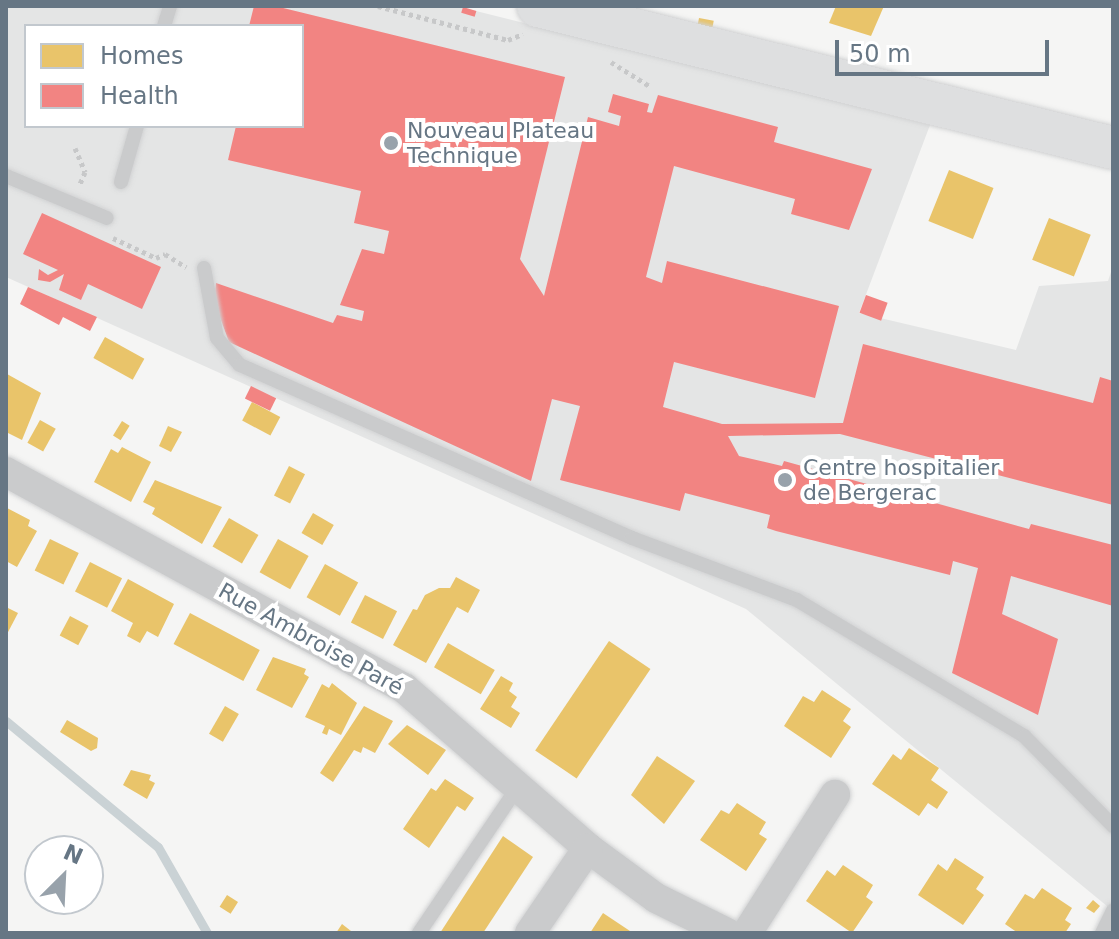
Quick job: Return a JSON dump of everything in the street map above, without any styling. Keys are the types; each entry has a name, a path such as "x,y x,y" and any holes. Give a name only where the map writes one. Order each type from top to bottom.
{"main road":[{"path":"534,19 1113,148"}],"street":[{"name":"Rue Ambroise Paré","path":"6,472 404,688 588,848 656,898 727,933"},
{"path":"747,933 835,795"},
{"path":"530,933 588,848"}],"lane":[{"path":"121,182 136,128"},
{"path":"6,176 107,218"},
{"path":"204,268 217,338 240,365 632,538 797,600 1024,736 1113,826"},
{"path":"419,933 517,788"},
{"path":"1102,933 1113,910"}],"path":[{"path":"378,6 508,40 534,19"},
{"path":"598,56 639,75 651,87"}],"shaded area":[{"name":"Centre hospitalier de Bergerac","path":"6,6 456,6 930,125 859,313 1016,350 1039,286 1108,281 1113,266 1113,911 746,609 6,277"}],"building: Homes":[{"path":"836,6 884,6 871,36 829,23"},
{"path":"699,18 714,21 712,29 697,26"},
{"path":"949,170 994,188 973,239 928,221"},
{"path":"1049,218 1091,235 1074,277 1032,260"},
{"path":"105,337 144,359 133,380 93,358"},
{"path":"7,374 41,393 22,440 6,432"},
{"path":"252,402 280,417 270,436 242,421"},
{"path":"40,420 56,429 43,451 27,443"},
{"path":"122,421 130,426 121,440 113,435"},
{"path":"168,426 182,432 171,452 159,446"},
{"path":"122,447 151,462 131,502 94,482 111,449 118,453"},
{"path":"289,466 305,474 290,504 274,495"},
{"path":"155,480 222,507 202,544 152,514 155,508 143,502"},
{"path":"7,508 30,520 28,526 37,531 17,567 6,561"},
{"path":"313,513 334,525 322,545 302,533"},
{"path":"229,518 258,535 242,564 212,547"},
{"path":"50,539 79,553 63,584 35,570"},
{"path":"278,539 309,556 290,589 260,572"},
{"path":"90,562 122,578 107,608 75,591"},
{"path":"325,564 358,582 340,616 307,597"},
{"path":"456,577 480,590 468,613 457,607 426,663 393,645 413,609 417,610 425,595 439,588 450,588"},
{"path":"128,579 174,604 158,637 147,631 140,643 127,636 133,623 111,611"},
{"path":"365,595 397,611 383,639 351,623"},
{"path":"6,607 18,613 6,636"},
{"path":"190,613 260,650 243,681 174,644"},
{"path":"70,616 89,626 78,645 60,635"},
{"path":"609,641 650,669 577,778 535,750"},
{"path":"448,643 495,670 481,694 434,667"},
{"path":"273,657 306,669 304,674 309,677 292,708 256,690"},
{"path":"501,676 513,683 509,691 517,697 511,707 520,713 511,728 480,709"},
{"path":"332,683 357,703 341,735 329,729 327,735 322,733 325,726 305,717 322,684 329,688"},
{"path":"822,690 851,709 843,721 851,727 831,758 784,726 803,696 814,702"},
{"path":"225,706 239,714 223,742 209,734"},
{"path":"364,706 393,721 375,753 363,747 361,753 354,750 333,782 320,773"},
{"path":"67,720 98,738 97,748 91,751 60,732"},
{"path":"407,725 446,750 428,775 388,744"},
{"path":"909,748 939,768 931,780 948,792 937,809 928,803 919,816 872,784 893,754 901,760"},
{"path":"657,756 695,781 664,824 631,795"},
{"path":"131,770 151,775 149,780 155,783 147,799 123,785"},
{"path":"445,779 474,798 465,811 457,806 429,848 403,829 431,788 436,791"},
{"path":"737,803 766,822 759,834 767,839 746,871 700,840 721,810 729,814"},
{"path":"503,836 533,857 483,933 440,933"},
{"path":"955,858 984,877 976,889 984,895 963,925 918,895 938,864 947,871"},
{"path":"843,865 873,885 866,897 873,902 852,933 806,901 827,870 835,876"},
{"path":"1042,888 1072,908 1065,920 1071,924 1065,933 1018,933 1005,924 1025,894 1034,899"},
{"path":"227,895 238,902 231,914 220,907"},
{"path":"1093,900 1100,906 1094,913 1086,908"},
{"path":"603,913 633,933 590,933"},
{"path":"342,924 351,931 350,933 336,933"}],"building: Health":[{"path":"254,6 275,6 565,77 520,259 544,296 588,117 619,126 621,116 608,112 613,94 649,104 647,112 652,113 658,95 778,127 774,142 872,169 849,230 791,214 795,199 674,166 646,277 662,283 667,261 839,306 815,398 674,362 663,407 722,424 843,423 863,344 1093,403 1100,377 1113,381 1113,505 840,434 728,436 739,456 782,466 784,461 1029,529 1031,524 1113,545 1113,606 1011,576 1002,614 1058,639 1038,715 952,673 978,568 953,561 950,575 776,531 767,528 770,515 685,493 680,511 560,480 580,406 552,399 531,481 229,342 214,301 216,283 333,323 337,315 362,321 364,311 340,305 362,249 384,254 389,231 354,223 361,191 228,160 236,128 304,128 304,24 250,24"},
{"path":"463,7 476,11 475,17 461,13"},
{"path":"42,213 161,267 142,309 88,284 81,300 59,290 64,274 50,282 38,280 39,269 48,275 58,270 23,254"},
{"path":"28,287 97,317 90,331 63,317 59,325 20,304"},
{"path":"866,295 888,303 881,321 860,313"},
{"path":"251,386 276,398 270,411 245,399"}],"waterway":[{"path":"6,721 158,847 207,933"}],"place":[{"name":"Nouveau Plateau Technique","path":"391,143"},
{"name":"Centre hospitalier de Bergerac","path":"785,480"}]}
